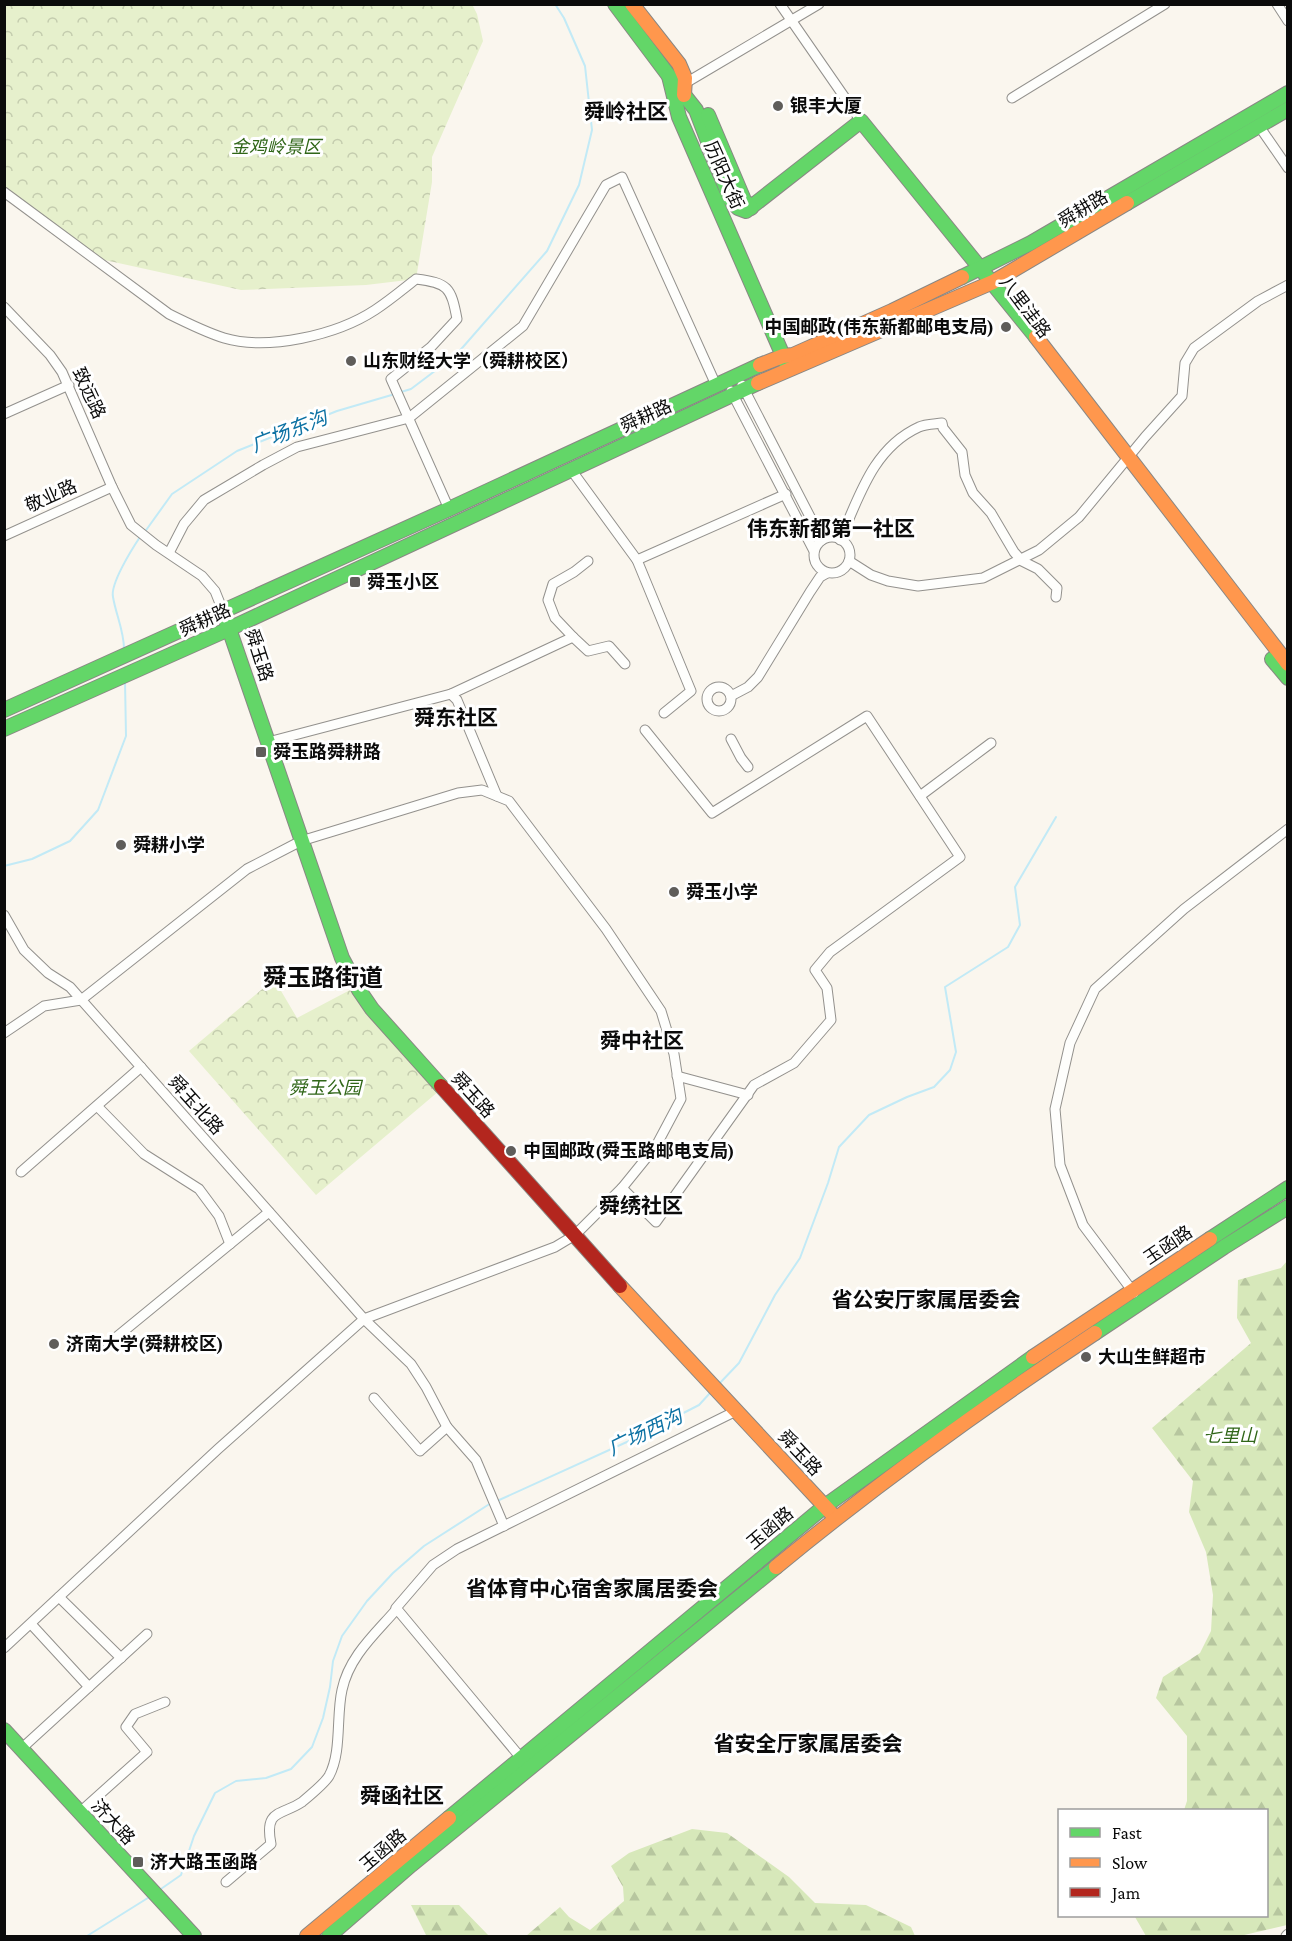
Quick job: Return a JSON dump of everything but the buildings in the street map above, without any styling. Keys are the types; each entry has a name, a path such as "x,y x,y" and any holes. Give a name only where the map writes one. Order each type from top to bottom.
{"main road":[{"name":"历阳大街","path":"615,4 669,76 679,117 791,362"},
{"name":"历阳大街","path":"632,4 667,49 686,82 683,103 685,115 791,362"},
{"path":"669,76 686,82 730,199 738,208 746,211 751,208 861,121 981,266"},
{"name":"舜耕路","path":"4,729 231,628 739,392 791,362 1031,243 1287,93"},
{"name":"舜耕路","path":"4,710 449,509 726,380 791,362 989,284 1287,109"},
{"name":"八里洼路","path":"981,266 989,284 1287,678"},
{"name":"八里洼路","path":"1125,461 1287,664"},
{"name":"舜玉路","path":"224,611 342,958 366,1001 635,1303 835,1518"},
{"name":"玉函路","path":"307,1936 825,1506 1051,1344 1287,1188"},
{"name":"玉函路","path":"328,1936 411,1865 835,1518 1027,1378 1287,1207"},
{"name":"济大路","path":"4,1731 194,1936"}],"street":[{"path":"780,4 861,121"},
{"path":"686,82 819,4"},
{"path":"1012,98 1165,4"},
{"path":"1277,4 1287,21"},
{"path":"1259,126 1287,168"},
{"path":"169,554 184,524 204,500 297,447 410,418 523,326 606,185 622,177 726,380 739,392 822,540"},
{"path":"4,192 169,314 225,338 259,344 326,334 374,311 416,279 437,282 453,295 457,319 431,347 391,379 449,509"},
{"path":"849,561 879,578 918,586 983,578 1039,550 1079,517 1144,437 1182,396 1185,363 1194,348 1258,301 1287,285"},
{"name":"致远路","path":"4,307 50,355 69,385 112,487 131,525 202,576 215,591 224,611"},
{"path":"4,414 69,385"},
{"path":"739,392 814,550 818,566 826,573"},
{"path":"840,540 864,481 884,453 897,441 920,426 942,423 943,428 962,452 965,475 973,493 991,513 1020,559 1038,569 1057,588 1056,597"},
{"path":"572,471 637,560 691,691 707,699 712,709 722,711 729,707 732,696 748,687 758,677 820,578 826,573 838,572 849,561 848,549 840,540 834,538 822,540 814,550"},
{"name":"敬业路","path":"4,536 112,487"},
{"path":"637,560 786,494"},
{"path":"588,561 553,584 548,600 555,618 588,651 609,646 625,664"},
{"path":"268,742 451,694 573,638"},
{"path":"707,699 709,692 716,687 727,689 732,696"},
{"path":"664,713 691,691"},
{"path":"451,694 457,700 497,796"},
{"path":"622,1188 656,1222 754,1085 794,1063 831,1020 827,988 815,970 830,952 960,857 867,716 712,813 645,730"},
{"path":"731,739 748,767"},
{"path":"920,796 991,743"},
{"path":"4,1033 44,1006 81,1000 247,869 301,841 458,793 482,790 509,801 606,929 661,1011 674,1054 681,1099 656,1146 622,1188 575,1235 555,1247 364,1318 218,1449 4,1648"},
{"path":"1141,1302 1083,1225 1060,1165 1054,1109 1070,1043 1095,989 1184,909 1287,829"},
{"name":"舜玉北路","path":"4,915 24,950 48,973 70,987 364,1318 411,1364 447,1427 476,1460 504,1526"},
{"path":"21,1172 141,1067"},
{"path":"677,1076 748,1095"},
{"path":"97,1106 144,1154 199,1190 219,1216 230,1244"},
{"path":"108,1344 269,1212"},
{"path":"374,1398 420,1451 447,1427"},
{"path":"521,1758 396,1608 433,1565 457,1549 732,1406"},
{"path":"60,1597 121,1658"},
{"path":"226,1882 271,1844 268,1830 274,1817 301,1802 328,1777 336,1754 342,1690 352,1661 395,1611"},
{"path":"31,1623 89,1687"},
{"path":"21,1749 147,1634"},
{"path":"80,1812 147,1752 126,1727 135,1714 165,1702"}],"green space":[{"name":"金鸡岭景区","path":"472,4 477,14 483,41 432,157 432,182 416,279 366,285 241,290 91,257 5,195 5,5"},
{"name":"舜玉公园","path":"274,979 297,1018 350,990 439,1091 316,1195 189,1051"},
{"name":"七里山","path":"1287,1261 1287,1925 1240,1936 1146,1936 1135,1917 1268,1917 1268,1809 1184,1809 1187,1801 1187,1736 1156,1698 1163,1677 1200,1653 1211,1631 1213,1595 1206,1552 1189,1512 1193,1481 1152,1428 1251,1343 1237,1318 1238,1280 1281,1268"},
{"path":"692,1829 727,1833 789,1877 815,1903 866,1905 911,1927 915,1936 526,1936 560,1907 569,1917 590,1930 624,1901 623,1887 611,1866 629,1853"},
{"path":"411,1905 459,1905 489,1936 425,1936"}],"waterway":[{"name":"广场东沟","path":"401,392 411,389 456,355 547,251 579,185 592,130 585,66 564,18 555,4"},
{"name":"广场东沟","path":"144,533 172,494 237,451 337,411 395,394"},
{"name":"广场东沟","path":"124,649 113,591 122,567 140,537"},
{"name":"广场东沟","path":"4,866 32,859 70,841 98,810 126,736 125,681"},
{"name":"广场西沟","path":"718,1385 739,1363 775,1295 800,1258 839,1147 869,1115 934,1087 950,1070 956,1052 945,987 1008,947 1020,925 1015,887 1056,817"},
{"name":"广场西沟","path":"497,1501 629,1441 699,1405 710,1393"},
{"name":"广场西沟","path":"158,1891 181,1875 194,1836 215,1793 236,1781 266,1778 291,1769 312,1747 323,1718 333,1661 342,1636 367,1601 393,1573 424,1546 491,1503"},
{"name":"广场西沟","path":"87,1936 151,1896"}],"traffic: fast":[{"path":"615,4 669,76 679,117 787,365"},
{"path":"669,76 696,110 730,199 738,208 746,211 861,121 1036,337"},
{"path":"962,277 1031,243 1288,93"},
{"path":"1127,203 1288,109"},
{"path":"708,115 744,200 751,208"},
{"path":"4,710 449,509 760,365"},
{"path":"4,729 231,628 758,383"},
{"path":"223,611 342,958 372,1009 441,1086"},
{"path":"1272,659 1288,678"},
{"path":"1210,1239 1288,1188"},
{"path":"1095,1333 1288,1207"},
{"path":"449,1818 825,1506 1033,1357"},
{"path":"329,1936 411,1865 776,1567"},
{"path":"4,1730 194,1936"}],"traffic: slow":[{"path":"632,4 679,64 685,78 684,95"},
{"path":"758,383 993,282 1127,203"},
{"path":"760,365 783,356 793,355 962,277"},
{"path":"1036,337 1288,664"},
{"path":"1033,1357 1210,1239"},
{"path":"620,1286 832,1514"},
{"path":"776,1567 853,1505 933,1446 1095,1333"},
{"path":"307,1936 449,1818"}],"traffic: jam":[{"path":"441,1086 620,1286"}],"place":[{"name":"银丰大厦","path":"778,106"},
{"name":"中国邮政(伟东新都邮电支局)","path":"1006,327"},
{"name":"山东财经大学（舜耕校区）","path":"351,361"},
{"name":"舜玉小区","path":"355,582"},
{"name":"舜玉路舜耕路","path":"261,752"},
{"name":"舜耕小学","path":"121,845"},
{"name":"舜玉小学","path":"674,892"},
{"name":"中国邮政(舜玉路邮电支局)","path":"511,1151"},
{"name":"济南大学(舜耕校区)","path":"54,1344"},
{"name":"大山生鲜超市","path":"1086,1357"},
{"name":"济大路玉函路","path":"138,1862"}],"district":[{"name":"舜岭社区","path":"626,112"},
{"name":"伟东新都第一社区","path":"831,529"},
{"name":"舜东社区","path":"456,718"},
{"name":"舜玉路街道","path":"323,977"},
{"name":"舜中社区","path":"642,1041"},
{"name":"舜绣社区","path":"641,1206"},
{"name":"省公安厅家属居委会","path":"926,1300"},
{"name":"省体育中心宿舍家属居委会","path":"592,1589"},
{"name":"省安全厅家属居委会","path":"808,1744"},
{"name":"舜函社区","path":"402,1796"}]}
